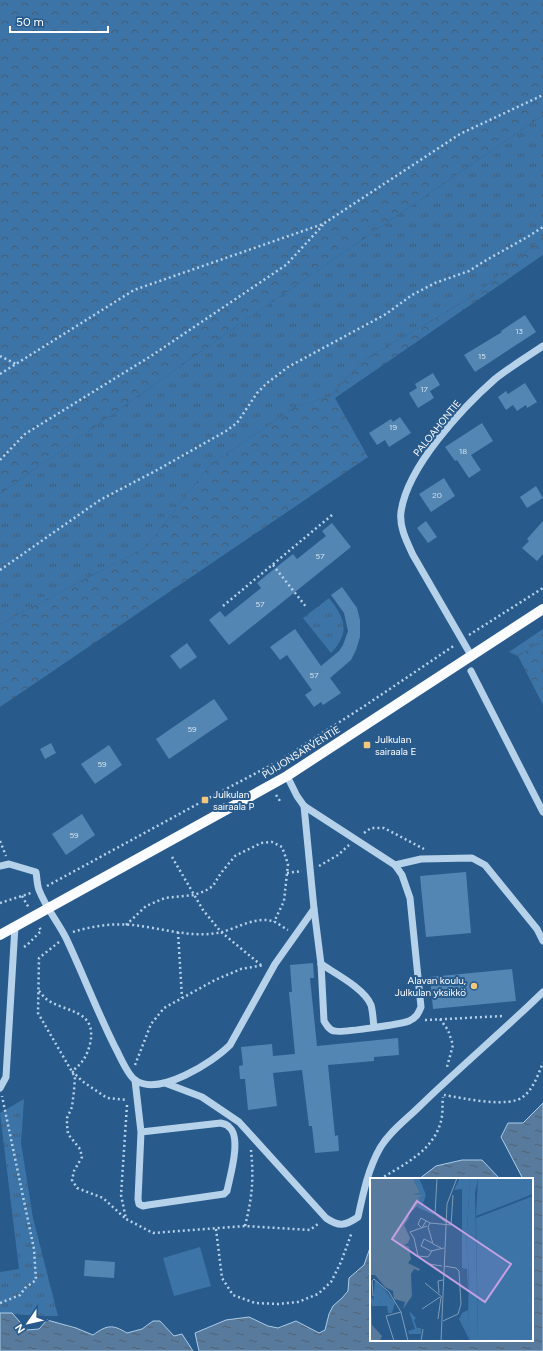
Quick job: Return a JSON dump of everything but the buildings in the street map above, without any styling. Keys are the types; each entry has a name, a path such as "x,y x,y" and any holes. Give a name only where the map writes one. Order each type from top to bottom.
{"main road":[{"name":"PUIJONSARVENTIE","path":"0,935 287,776 472,657 543,609"}],"street":[{"name":"PALOAHONTIE","path":"472,657 406,541 401,513 404,500 419,466 438,439 466,407 495,380 516,363 543,346"},
{"path":"471,671 543,812"},
{"path":"287,776 304,806 395,865 402,875 410,898 421,1008 416,1017 409,1021 336,1032 327,1026 324,1021 321,964 304,806"},
{"path":"395,865 420,859 472,858 486,865 537,929 543,941"},
{"path":"0,866 9,864 36,872 39,890 65,937 110,1037 126,1068 135,1080 141,1132 138,1199 140,1204 143,1206 224,1194 227,1191 236,1142 234,1133 230,1127 220,1123 141,1132"},
{"path":"135,1080 146,1084 165,1083 188,1074 221,1055 230,1045 275,964 314,909"},
{"path":"1,1088 6,1077 15,926"},
{"path":"321,964 366,996 371,1006 374,1027"},
{"path":"165,1083 202,1097 239,1122 326,1218 335,1224 343,1224 351,1222 358,1217 364,1188 375,1158 386,1138 543,992"}],"path":[{"path":"0,374 134,290 323,224 460,134 543,95"},
{"path":"0,460 25,434 151,356 286,265 323,224"},
{"path":"0,570 100,500 226,431 237,423 257,393 267,383 288,367 386,314 412,295 435,283 469,271 529,236 543,226"},
{"path":"0,356 16,364"},
{"path":"223,606 332,515"},
{"path":"272,565 307,608"},
{"path":"0,903 39,890 279,761 543,588"},
{"path":"0,842 9,864"},
{"path":"125,925 146,906 165,898 194,895 205,891 213,886 221,873 235,856 261,843 272,842 282,847 288,864 284,901 274,922"},
{"path":"172,857 203,910 221,932 262,966"},
{"path":"126,1219 103,1198 77,1188 72,1180 74,1171 82,1157 80,1149 68,1134 67,1124 74,1091 75,1077 38,1013 39,958 73,932 95,926 132,925 193,934 221,932 246,923 266,920 274,922 295,935"},
{"path":"178,932 182,998"},
{"path":"39,990 46,999 84,1017 90,1025 91,1041 87,1056 77,1068 72,1071"},
{"path":"409,1021 520,1015"},
{"path":"443,1095 486,1102 511,1101 524,1097 534,1083 543,1063"},
{"path":"72,1071 107,1098 127,1100"},
{"path":"0,1303 20,1295 36,1280 34,1249 2,1100 1,1088"},
{"path":"245,1226 252,1198 253,1172 251,1148"},
{"path":"216,1229 222,1278 233,1295 255,1303 278,1304 298,1302 318,1294 332,1282 358,1217"}],"green space":[{"path":"0,0 543,0 543,115 234,328 0,494"},
{"path":"543,115 543,237 475,295 364,360 330,396 295,407 210,465 146,547 0,624 0,494 234,328"},
{"path":"543,237 543,255 335,398 368,457 0,707 0,624 146,547 210,465 295,407 330,396 364,360 475,295"},
{"path":"329,598 339,612 344,625 341,638 331,653 303,618"},
{"path":"543,629 543,640 518,656 509,652"},
{"path":"543,640 543,705 518,656"},
{"path":"24,1099 21,1143 33,1218 58,1316 0,1313 0,1272 19,1269 0,1113"},
{"path":"200,1247 211,1286 174,1296 163,1258"}],"water":[{"path":"543,1103 543,1351 199,1351 195,1333 226,1320 249,1317 268,1326 278,1328 296,1321 319,1333 325,1330 329,1314 333,1306 348,1291 349,1278 364,1265 370,1248 370,1341 533,1341 533,1178 522,1178 501,1137 508,1123 523,1123"},
{"path":"462,1160 482,1160 499,1178 420,1178 436,1166"},
{"path":"0,1313 12,1313 27,1330 39,1329 47,1320 76,1328 93,1335 102,1329 110,1327 117,1328 127,1333 142,1329 153,1321 160,1321 174,1336 182,1334 193,1351 0,1351"}],"place":[{"name":"Julkulan sairaala E","path":"367,745"},
{"name":"Julkulan sairaala P","path":"205,800"},
{"name":"Alavan koulu, Julkulan yksikkö","path":"474,986"}]}
